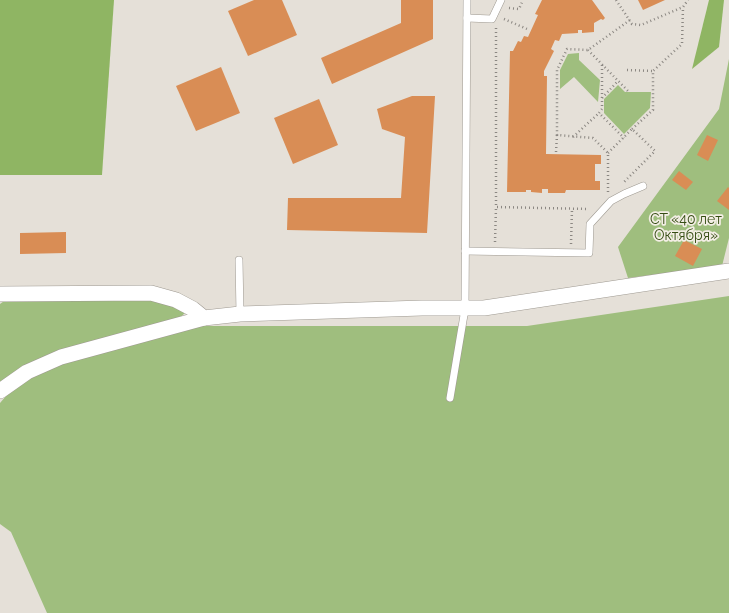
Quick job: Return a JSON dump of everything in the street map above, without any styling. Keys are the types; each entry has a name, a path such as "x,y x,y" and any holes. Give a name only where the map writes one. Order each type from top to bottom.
{"street":[{"path":"0,391 28,372 61,357 204,318 240,314 414,308 484,308 729,271"},
{"path":"0,294 151,293 176,300 193,309 204,318"}],"lane":[{"path":"450,398 465,309 467,0"},
{"path":"467,18 492,19 498,16 500,3"},
{"path":"465,251 589,253 590,224 611,201 643,186"},
{"path":"239,260 240,314"}],"path":[{"path":"500,3 519,9 523,0"},
{"path":"616,0 632,24 641,25 683,7 688,0"},
{"path":"627,70 653,71 682,44 683,7"},
{"path":"495,252 496,28 498,16 527,30"},
{"path":"556,152 557,70 567,49 588,50 630,20"},
{"path":"588,50 628,91"},
{"path":"573,136 602,109 602,65"},
{"path":"608,153 653,110 653,71"},
{"path":"601,98 618,81"},
{"path":"599,112 624,138"},
{"path":"618,187 655,151 632,129"},
{"path":"557,135 593,138 608,153 608,197 613,192"},
{"path":"496,207 596,209"},
{"path":"570,252 572,209"}],"green space":[{"path":"0,0 114,0 102,175 0,175"},
{"path":"709,0 724,0 719,47 692,69"},
{"path":"579,53 579,60 600,80 598,102 574,77 560,89 560,70 568,54"},
{"name":"СТ «40 лет Октября»","path":"729,59 729,238 722,266 628,278 618,247 719,109"},
{"path":"618,85 625,92 651,92 650,108 624,134 604,113 604,99"},
{"path":"729,296 729,613 47,613 11,532 0,524 0,403 13,388 53,366 192,326 527,326"},
{"path":"157,298 185,313 176,321 0,385 0,304 7,299"}],"building":[{"path":"254,0 282,0 297,35 248,56 228,11"},
{"path":"401,0 433,0 433,39 332,84 321,58 401,23"},
{"path":"542,0 592,0 605,18 594,23 594,32 582,33 582,30 578,30 578,33 562,34 559,41 555,40 551,49 554,51 544,71 544,76 547,76 546,154 601,155 601,164 595,164 595,181 600,181 600,190 566,190 565,193 548,193 548,189 542,189 542,193 531,192 531,190 526,190 526,192 507,192 510,51 513,51 518,41 521,42 524,36 528,37 538,15 535,14"},
{"path":"638,0 665,0 643,10"},
{"path":"221,67 240,113 196,131 176,86"},
{"path":"412,96 435,96 427,233 287,230 288,198 401,198 405,137 382,129 377,109"},
{"path":"319,99 338,145 293,164 274,118"},
{"path":"707,135 718,140 708,161 697,155"},
{"path":"679,171 693,182 686,190 672,180"},
{"path":"728,187 729,188 729,210 717,201"},
{"path":"66,232 66,253 20,254 20,233"},
{"path":"684,240 702,249 693,266 675,256"}]}
